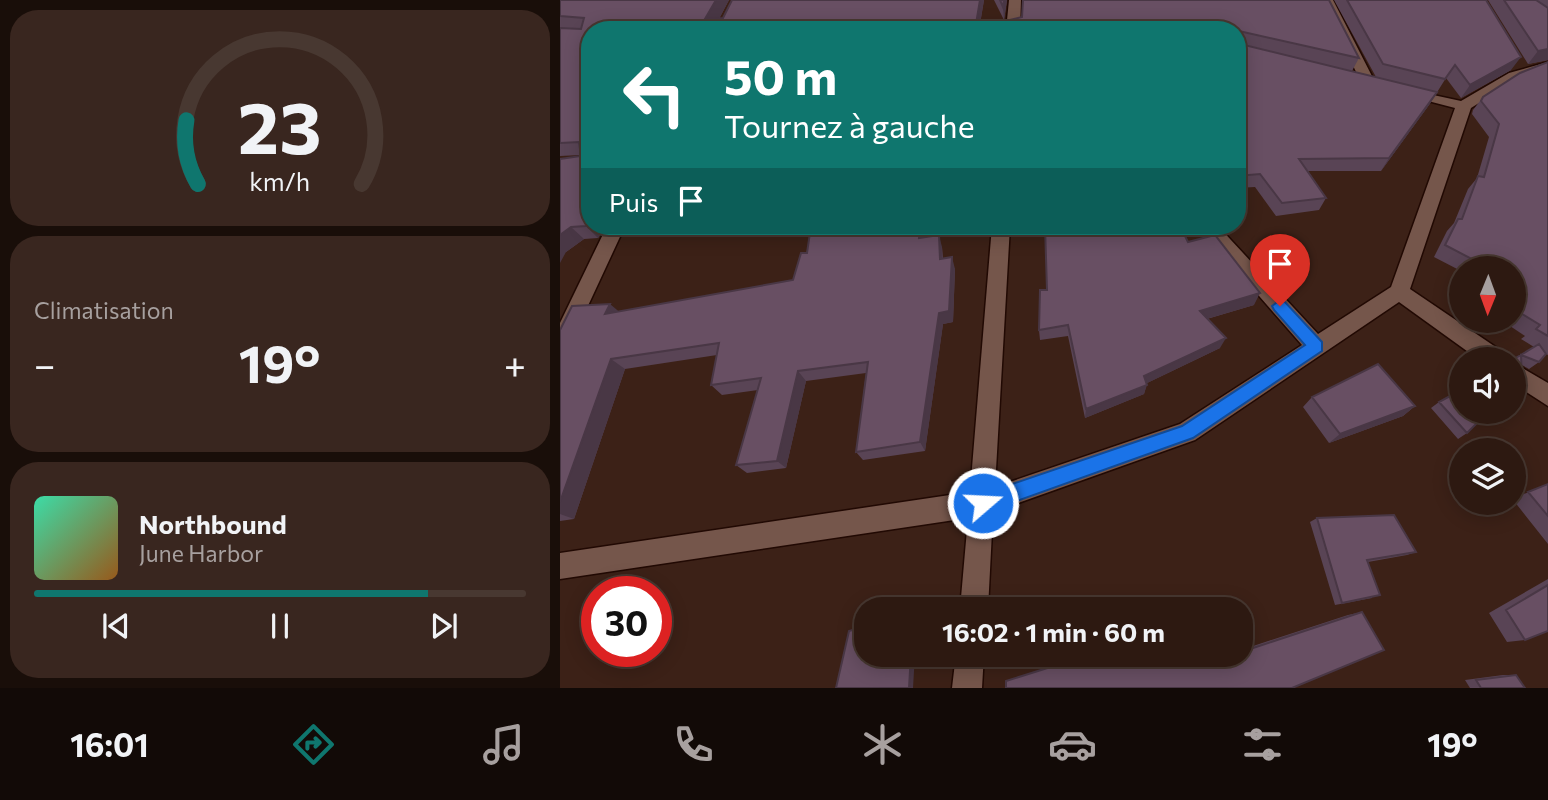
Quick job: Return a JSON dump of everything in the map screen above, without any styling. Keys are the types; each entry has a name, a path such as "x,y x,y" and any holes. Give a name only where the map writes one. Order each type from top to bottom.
{"street":[{"path":"1014,21 1015,0"},
{"path":"1327,0 1379,84"},
{"path":"560,566 983,503 1187,432 1399,292 1464,106 1518,65 1548,66"},
{"path":"1341,74 1464,106"},
{"path":"560,345 612,235"},
{"path":"975,597 1000,235"},
{"path":"1215,235 1316,346"},
{"path":"1399,292 1478,347"},
{"path":"1526,380 1548,396"},
{"path":"967,688 969,667"}],"building":[{"path":"560,0 716,0 705,19 723,18 732,0 980,0 976,21 583,21 584,18 560,16"},
{"path":"1023,0 1329,0 1359,58 1246,33 1246,21 1010,20 1022,17"},
{"path":"1347,0 1486,0 1521,57 1470,85 1455,65 1445,79 1383,64"},
{"path":"1504,0 1536,0 1548,8 1548,49 1538,51"},
{"path":"560,28 581,29 581,156 579,142 560,143"},
{"path":"1246,45 1437,92 1389,158 1299,159 1326,198 1282,203 1260,174 1246,175"},
{"path":"1548,62 1548,336 1536,329 1540,325 1526,316 1526,256 1466,256 1445,245 1458,219 1462,219 1478,176 1484,177 1499,124 1481,101 1520,73"},
{"path":"581,156 581,226 571,227 560,235 560,159"},
{"path":"810,235 919,235 919,238 939,235 940,259 952,257 949,311 939,313 920,442 856,452 868,362 798,371 777,461 736,465 761,378 711,385 719,343 611,359 560,502 560,330 572,306 610,304 605,314 793,280 801,253 807,253"},
{"path":"1045,235 1184,235 1188,242 1215,235 1260,293 1200,311 1226,338 1144,376 1147,385 1086,409 1068,325 1039,330 1040,290 1047,290"},
{"path":"1539,344 1546,354 1539,362 1526,357 1526,352"},
{"path":"1378,364 1415,406 1340,434 1312,397"},
{"path":"1449,397 1449,413 1439,402"},
{"path":"1459,424 1476,424 1467,433"},
{"path":"1548,484 1548,516 1528,492"},
{"path":"1394,515 1416,552 1367,560 1380,595 1342,603 1317,518"},
{"path":"1548,585 1548,631 1525,640 1506,610"},
{"path":"1362,612 1384,650 1292,688 1006,688 1006,681 1051,667 1253,667 1253,648"},
{"path":"854,630 854,667 910,667 909,688 836,688 849,631"},
{"path":"1516,675 1525,688 1481,688 1476,680"}],"route":[{"path":"983,503 1187,432 1316,346 1280,306"}]}
